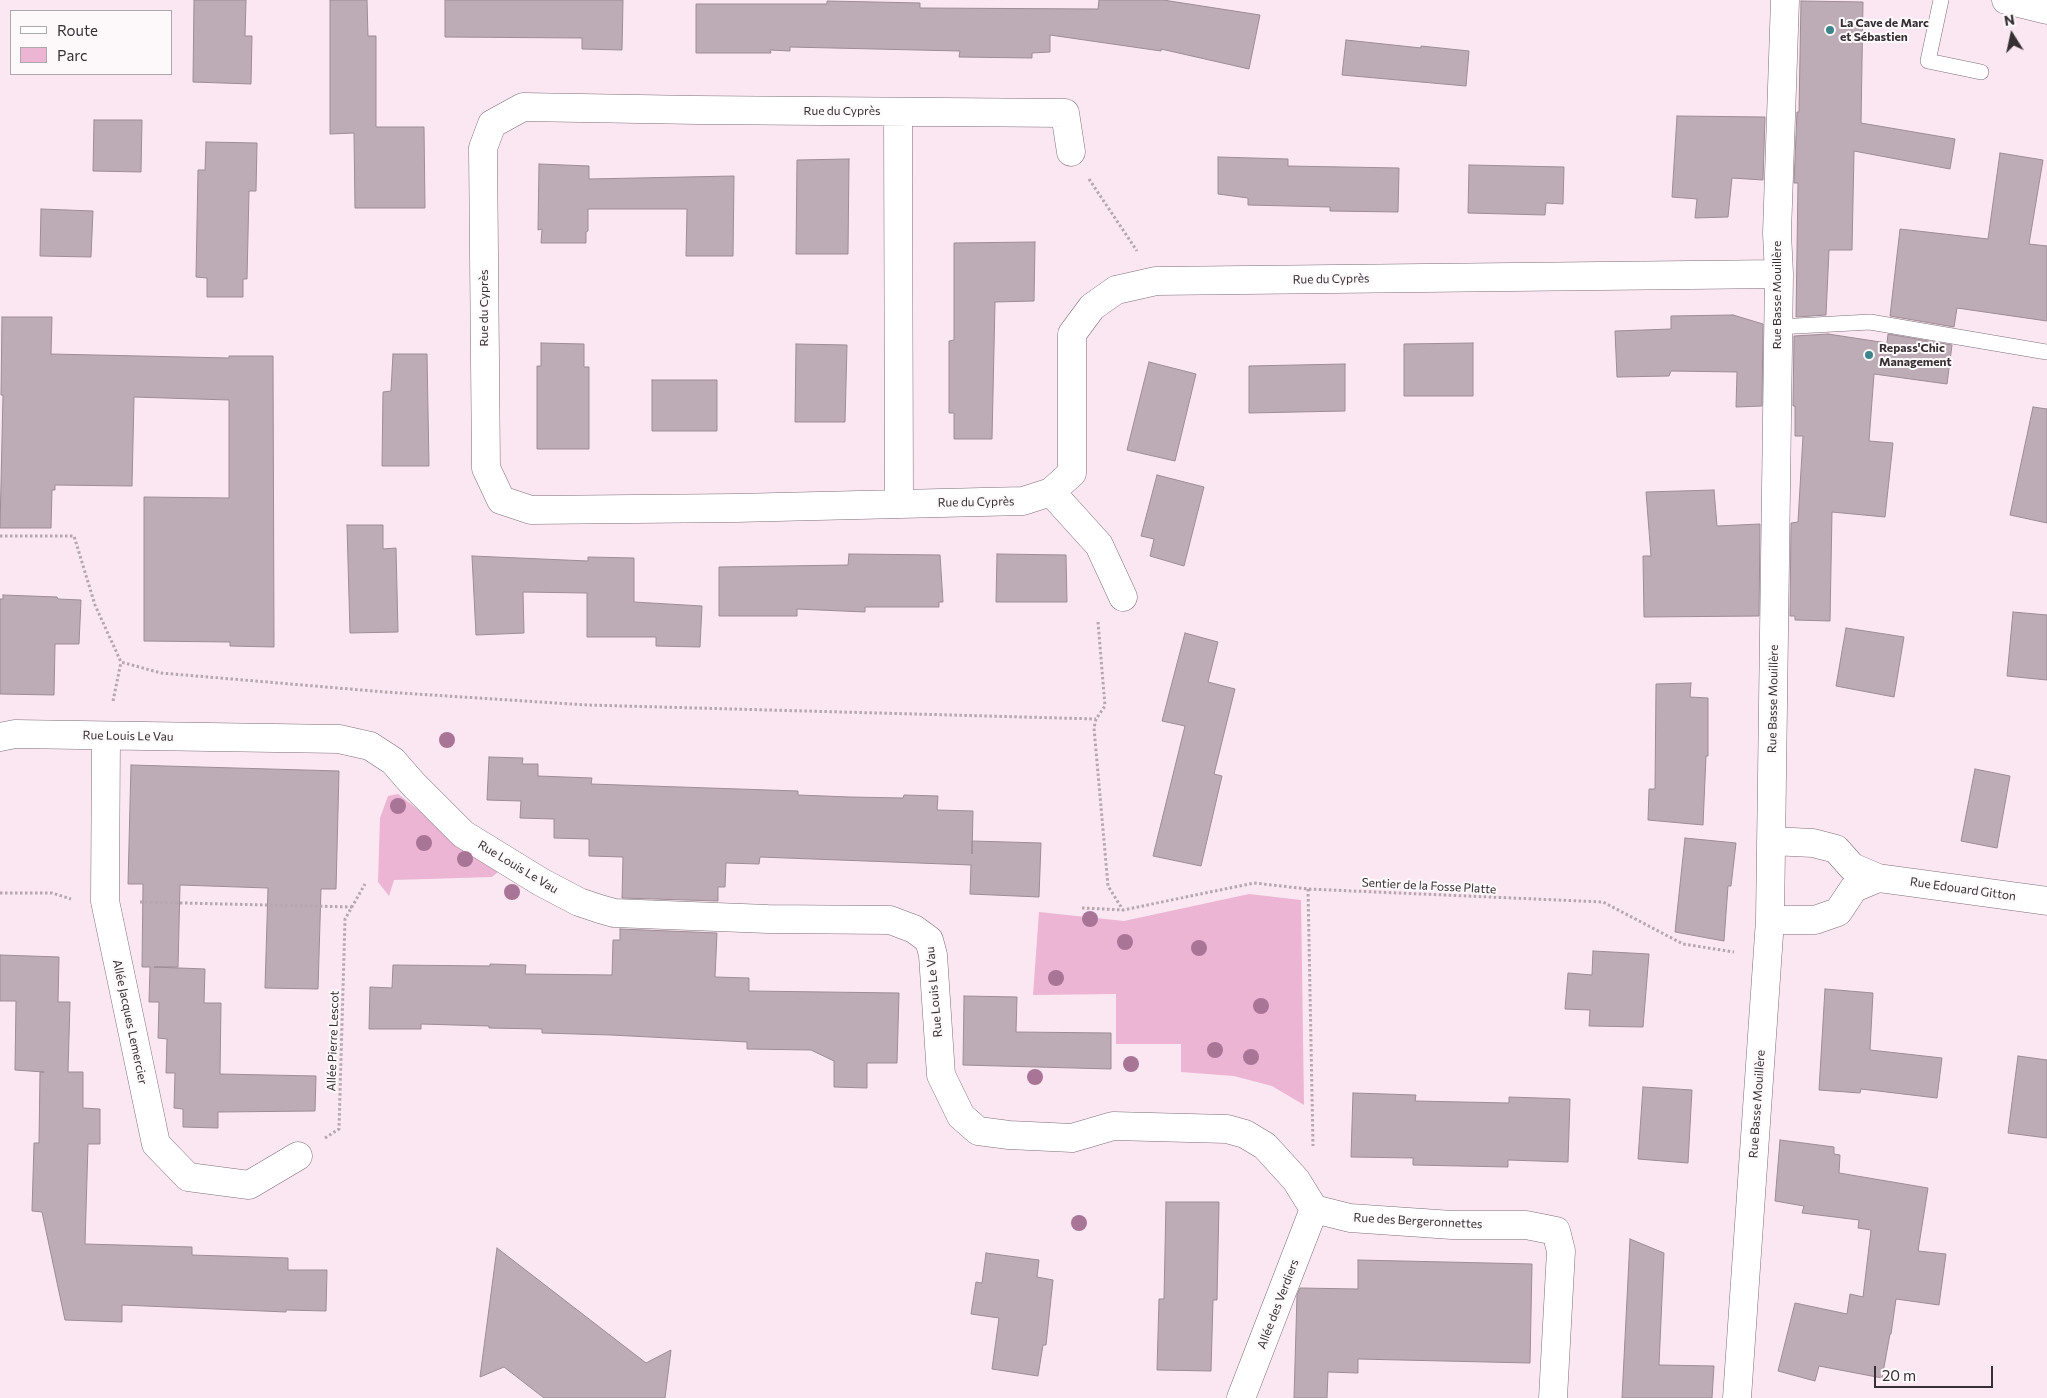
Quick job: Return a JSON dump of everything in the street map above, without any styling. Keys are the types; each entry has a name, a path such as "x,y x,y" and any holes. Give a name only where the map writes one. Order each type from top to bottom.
{"street":[{"name":"Rue Basse Mouillère","path":"1737,1398 1770,920 1779,274 1777,233 1785,0"},
{"path":"2006,0 2047,10"},
{"name":"Rue du Cyprès","path":"1071,152 1065,113 523,107 492,124 483,148 486,468 501,500 531,510 1023,501 1051,492 1072,473 1072,334 1092,307 1116,290 1156,281 1779,274"},
{"name":"Rue du Cyprès","path":"898,112 899,504"},
{"path":"1051,492 1099,544 1123,597"},
{"name":"Rue Louis Le Vau","path":"0,737 15,734 339,739 370,746 393,760 413,784 463,834 541,882 579,902 614,913 768,919 890,920 914,929 929,940 933,955 941,1075 961,1116 978,1131 1009,1135 1072,1138 1113,1126 1227,1129 1246,1134 1265,1146 1296,1180 1314,1209"},
{"name":"Allée Jacques Lemercier","path":"106,736 105,902 156,1144 188,1177 249,1185 298,1156"},
{"name":"Rue Edouard Gitton","path":"1771,841 1813,843 1836,849 1852,866 1878,878 2047,901"},
{"path":"1770,920 1815,920 1838,912 1854,888 1878,878"},
{"name":"Allée des Verdiers","path":"1241,1398 1314,1209"},
{"name":"Rue des Bergeronnettes","path":"1314,1209 1350,1218 1452,1225 1526,1224 1556,1231 1561,1251 1553,1398"}],"lane":[{"path":"1941,0 1928,61 1981,72"},
{"path":"1778,327 1870,322 2047,352"}],"path":[{"path":"1071,152 1156,281"},
{"path":"0,536 74,536 95,605 121,662 162,673 386,692 587,705 1096,719"},
{"path":"1097,612 1105,706 1096,719 1094,728 1108,886 1123,910"},
{"name":"Sentier de la Fosse Platte","path":"1082,908 1123,910 1254,883 1308,889 1603,902 1683,944 1767,956"},
{"name":"Allée Pierre Lescot","path":"298,1156 339,1129 345,918 365,884"},
{"path":"1308,889 1313,1151"},
{"path":"0,893 52,893 67,899 105,902 352,907"}],"green space":[{"path":"398,794 498,872 492,877 394,880 389,896 378,882 380,818 388,796"},
{"path":"1249,894 1301,900 1304,1105 1272,1086 1234,1076 1181,1072 1181,1044 1116,1044 1116,994 1033,995 1039,912 1124,921"}],"building":[{"path":"194,0 246,0 245,36 252,36 251,84 193,82"},
{"path":"330,0 367,0 368,36 376,36 376,127 424,127 425,208 355,208 354,133 330,134"},
{"path":"445,0 623,0 622,50 582,49 582,38 445,37"},
{"path":"1099,0 1163,0 1260,15 1249,69 1161,49 1161,51 1050,35 1050,52 1032,53 1032,58 959,57 960,51 790,47 790,51 770,50 771,53 696,53 696,4 827,4 827,1 920,3 920,8 1098,9"},
{"path":"1801,1 1863,2 1861,123 1955,139 1950,169 1854,151 1852,250 1829,250 1826,315 1796,317 1798,183 1794,183 1797,112 1799,112"},
{"path":"1346,40 1469,51 1466,86 1342,75"},
{"path":"1677,116 1765,117 1763,180 1732,178 1728,217 1695,218 1697,199 1672,197"},
{"path":"94,120 142,120 141,172 93,171"},
{"path":"206,142 257,143 256,191 249,191 247,279 243,279 243,297 207,297 207,278 196,277 198,170 205,170"},
{"path":"2000,153 2043,160 2029,244 2047,246 2047,321 1957,308 1954,327 1890,316 1900,229 1988,239"},
{"path":"1218,157 1288,159 1288,166 1399,168 1398,212 1330,211 1330,207 1248,205 1248,198 1218,194"},
{"path":"849,159 848,254 796,254 797,160"},
{"path":"539,164 589,166 589,179 734,176 733,256 686,256 687,209 588,209 586,243 541,243 542,229 538,230"},
{"path":"1469,165 1564,167 1563,204 1546,203 1545,215 1468,213"},
{"path":"41,209 93,211 91,257 40,256"},
{"path":"1035,242 1034,301 995,302 992,439 954,439 954,413 949,413 949,341 954,340 954,243"},
{"path":"1733,315 1763,324 1762,406 1736,407 1737,372 1671,371 1669,376 1617,377 1615,331 1671,329 1671,316"},
{"path":"2,317 52,317 51,354 229,358 229,356 273,356 274,647 230,646 230,642 144,641 144,497 229,498 229,400 134,397 132,486 55,485 55,490 52,490 51,528 0,528 3,395 1,395"},
{"path":"1828,334 1887,343 1888,334 1952,345 1947,384 1874,374 1869,441 1893,443 1885,517 1832,512 1830,621 1795,620 1795,616 1790,616 1791,523 1798,522 1803,436 1795,436 1795,406 1793,406 1794,336"},
{"path":"541,343 584,344 584,367 589,367 589,449 537,449 537,366 541,366"},
{"path":"1473,343 1473,396 1404,396 1404,344"},
{"path":"796,344 847,345 845,422 795,422"},
{"path":"393,354 427,354 429,466 382,466 383,392 391,391"},
{"path":"1149,362 1196,374 1175,461 1127,450"},
{"path":"1345,364 1345,411 1249,413 1249,366"},
{"path":"652,380 717,380 717,431 652,431"},
{"path":"2033,407 2047,409 2047,523 2010,515"},
{"path":"1157,475 1204,487 1184,566 1150,556 1154,539 1141,536"},
{"path":"1714,490 1717,526 1760,524 1759,616 1644,617 1643,556 1651,556 1646,492"},
{"path":"347,525 383,525 383,549 396,548 398,632 350,633"},
{"path":"849,554 940,555 943,602 939,602 939,607 865,607 865,612 797,609 797,616 719,616 719,567 848,565"},
{"path":"997,554 1066,555 1067,602 996,602"},
{"path":"472,556 588,561 588,557 634,558 634,602 702,606 700,647 656,646 656,637 587,637 587,593 523,592 524,633 476,635"},
{"path":"3,595 81,600 79,644 55,644 54,695 0,694 0,599 3,599"},
{"path":"2013,612 2047,615 2047,680 2007,676"},
{"path":"1846,628 1904,637 1894,697 1836,686"},
{"path":"1185,633 1218,642 1208,682 1235,689 1214,774 1222,776 1201,866 1153,856 1185,726 1162,721"},
{"path":"1691,683 1690,697 1708,698 1708,756 1706,756 1703,825 1648,820 1649,789 1655,789 1656,684"},
{"path":"489,757 523,758 522,764 538,764 538,776 592,778 591,784 798,791 798,795 850,797 903,798 904,795 938,796 937,810 973,811 972,841 1041,843 1039,897 970,894 971,865 760,857 759,864 726,863 725,887 718,887 718,901 622,898 623,857 589,856 589,839 554,838 554,819 520,818 521,801 487,800"},
{"path":"131,765 339,771 336,889 321,889 318,989 265,988 268,888 180,885 178,967 154,967 205,969 204,1003 221,1003 220,1074 316,1076 315,1111 218,1112 218,1128 183,1127 183,1109 174,1108 175,1073 166,1073 167,1039 158,1038 159,1002 149,1002 150,967 142,967 143,884 128,884"},
{"path":"1975,769 2010,776 1997,848 1961,841"},
{"path":"1685,838 1736,843 1731,886 1728,886 1724,941 1675,932"},
{"path":"620,929 717,933 715,977 749,978 749,991 899,993 897,1063 867,1063 867,1088 834,1087 834,1061 811,1050 747,1049 747,1042 542,1033 542,1029 489,1028 489,1026 421,1024 421,1029 369,1029 370,987 392,988 393,965 526,965 525,974 612,975 613,940 620,940"},
{"path":"1593,951 1649,954 1643,1027 1589,1026 1590,1010 1565,1009 1568,973 1592,975"},
{"path":"0,955 59,957 58,1002 70,1002 68,1072 83,1072 83,1108 100,1109 100,1144 88,1144 85,1244 192,1247 192,1255 288,1258 288,1270 327,1270 326,1311 286,1310 286,1312 122,1305 122,1322 65,1320 42,1212 32,1211 34,1143 39,1143 40,1072 44,1072 15,1070 16,1001 0,1001"},
{"path":"1825,989 1873,993 1870,1050 1942,1058 1937,1098 1861,1089 1860,1093 1819,1090"},
{"path":"964,996 1017,997 1016,1032 1111,1033 1111,1069 963,1065"},
{"path":"2018,1056 2047,1060 2047,1138 2008,1133"},
{"path":"1643,1087 1692,1090 1688,1163 1638,1159"},
{"path":"1353,1093 1416,1095 1415,1101 1509,1103 1509,1097 1570,1099 1568,1162 1508,1160 1508,1167 1413,1165 1413,1158 1351,1157"},
{"path":"1780,1140 1834,1147 1834,1154 1840,1155 1839,1173 1928,1188 1918,1251 1946,1254 1939,1305 1896,1299 1882,1378 1819,1366 1815,1381 1778,1371 1795,1303 1847,1314 1850,1294 1863,1297 1871,1230 1858,1228 1859,1220 1802,1213 1804,1206 1775,1201"},
{"path":"1166,1202 1219,1202 1217,1300 1213,1300 1211,1371 1157,1370 1159,1299 1164,1299"},
{"path":"1630,1239 1664,1253 1659,1365 1714,1366 1712,1398 1622,1398"},
{"path":"497,1248 646,1363 671,1350 665,1398 544,1398 504,1367 480,1377"},
{"path":"986,1253 1039,1260 1037,1277 1053,1280 1046,1345 1043,1345 1038,1376 992,1369 999,1318 971,1314 976,1282 982,1283"},
{"path":"1358,1260 1532,1264 1530,1363 1358,1359 1358,1373 1328,1372 1327,1398 1294,1398 1297,1295 1300,1288 1358,1289"}],"place":[{"name":"La Cave de Marc et Sébastien","path":"1830,30"},
{"name":"Repass'Chic Management","path":"1869,355"}]}
